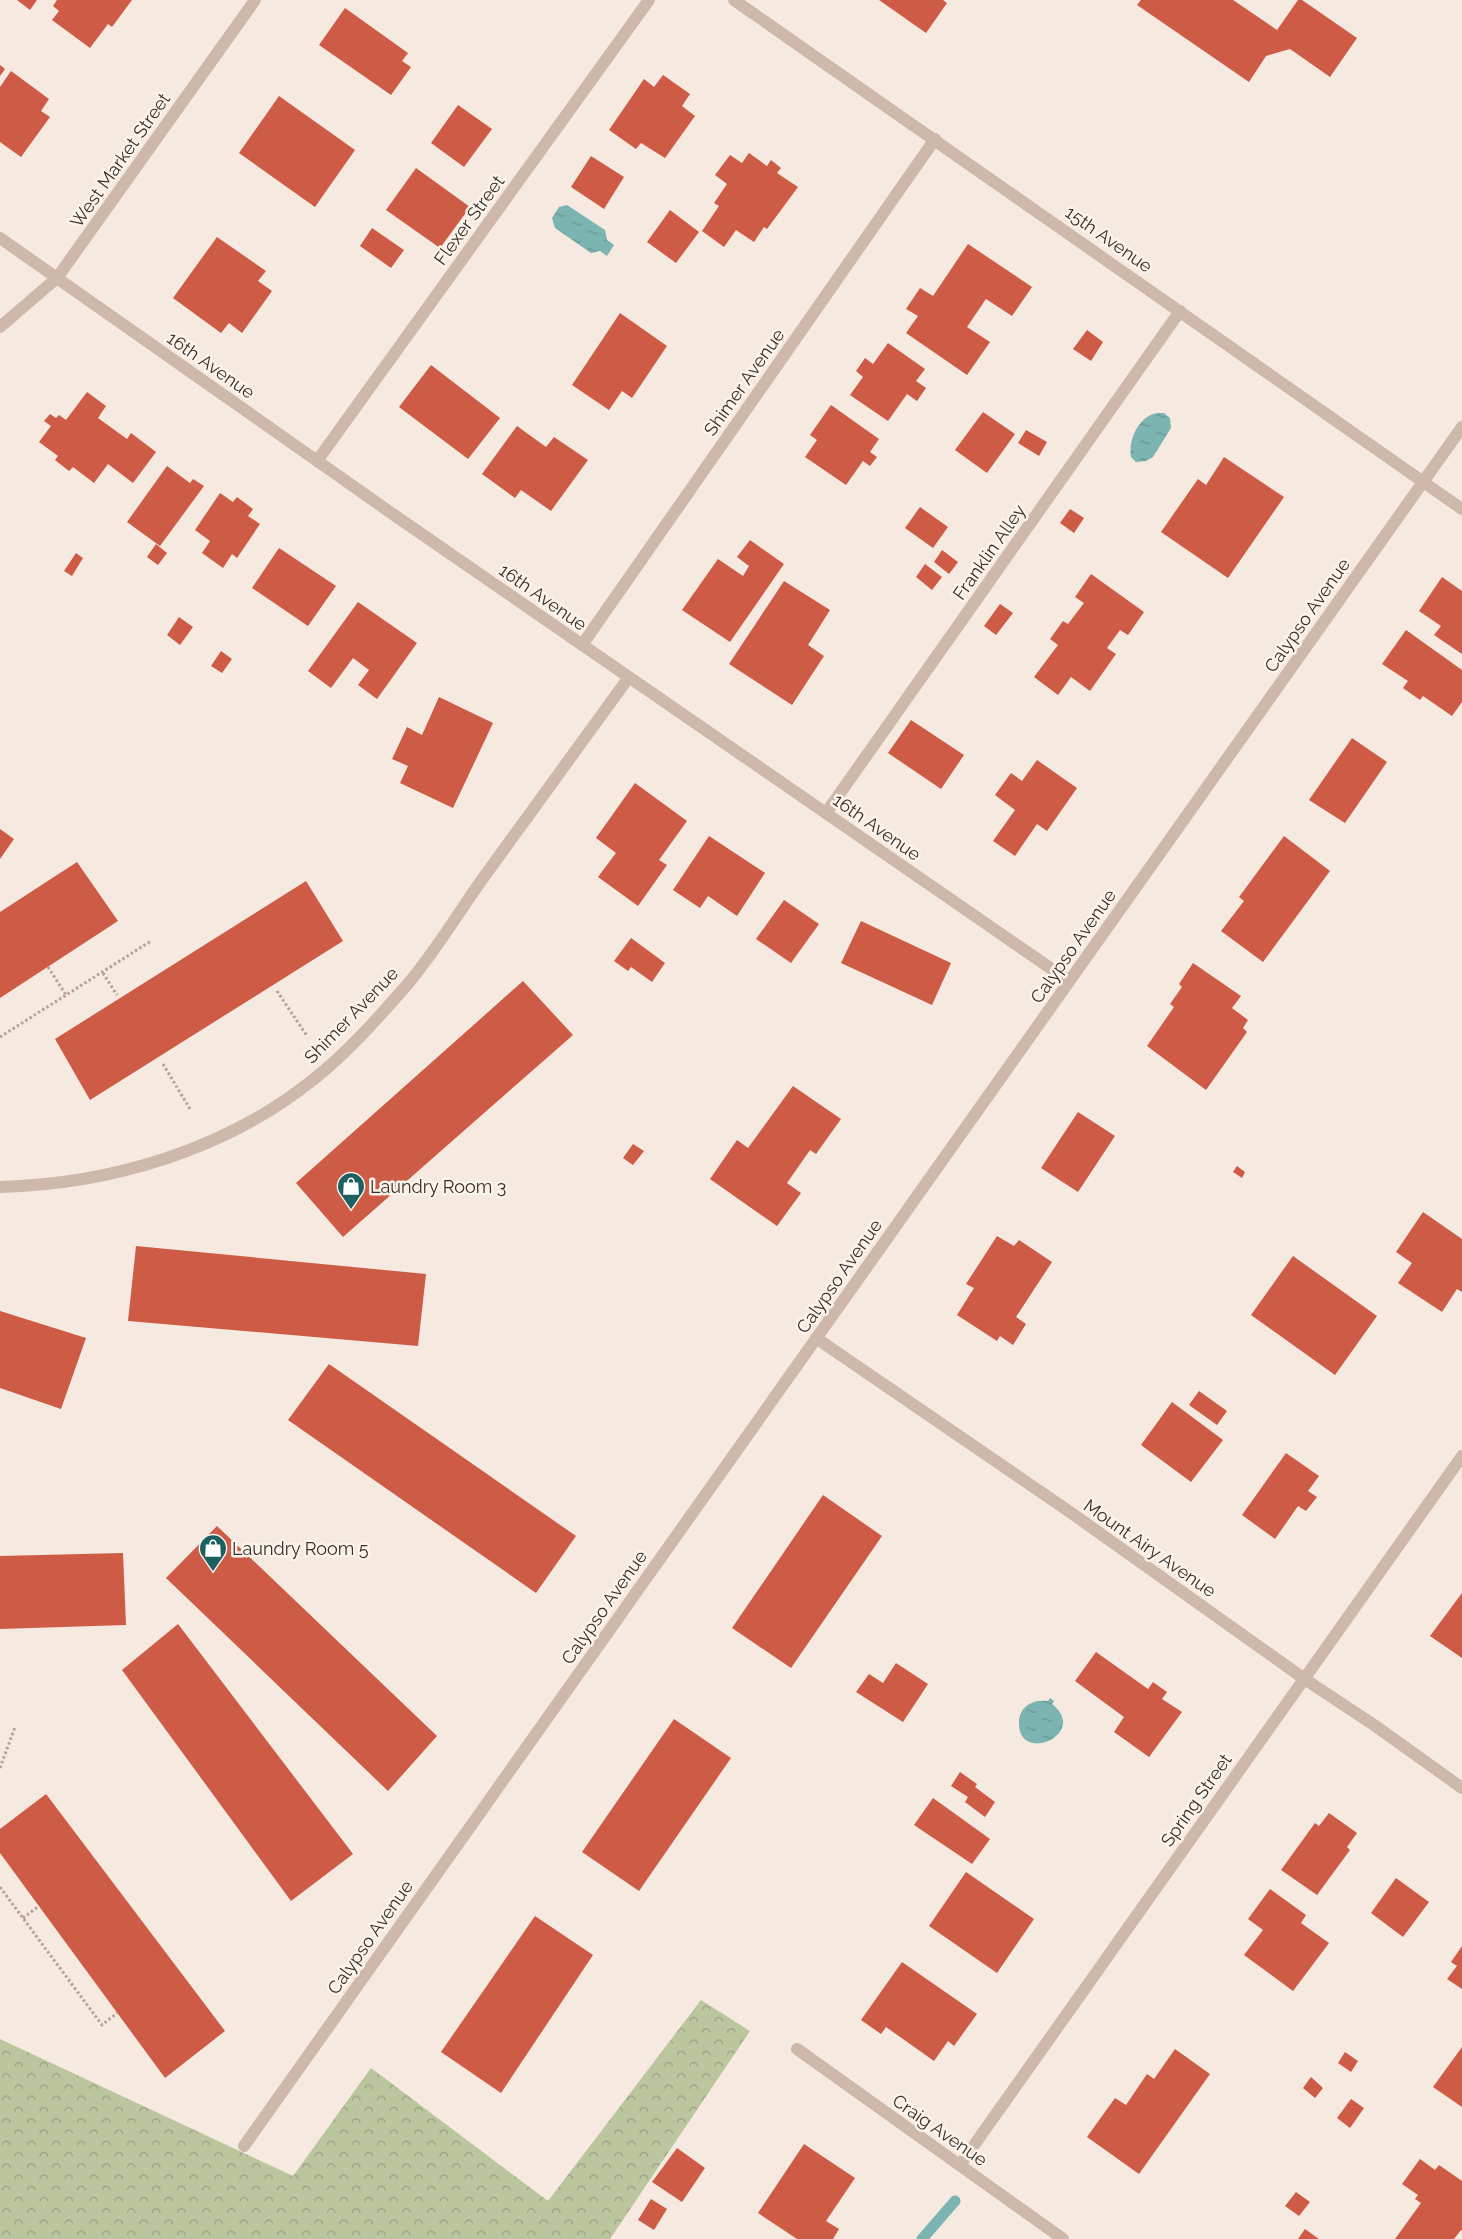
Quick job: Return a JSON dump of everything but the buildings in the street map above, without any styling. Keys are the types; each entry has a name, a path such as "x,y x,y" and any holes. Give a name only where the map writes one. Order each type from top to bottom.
{"street":[{"name":"West Market Street","path":"0,327 57,278 255,0"},
{"name":"Flexer Street","path":"317,461 649,0"},
{"name":"15th Avenue","path":"734,0 1462,509"},
{"name":"Shimer Avenue","path":"582,644 935,139"},
{"name":"16th Avenue","path":"0,238 317,461 1069,981"},
{"name":"Franklin Alley","path":"826,813 1180,311"},
{"name":"Calypso Avenue","path":"244,2146 1462,427"},
{"name":"Shimer Avenue","path":"0,1187 32,1186 82,1180 156,1162 196,1147 242,1126 279,1104 314,1079 364,1032 408,984 629,677"},
{"name":"Mount Airy Avenue","path":"816,1338 1070,1512 1303,1678 1374,1725 1462,1788"},
{"name":"Spring Street","path":"960,2165 1462,1456"},
{"name":"Craig Avenue","path":"797,2049 1064,2239"}],"path":[{"path":"0,1037 151,941"},
{"path":"48,967 66,995"},
{"path":"103,972 117,995"},
{"path":"277,991 308,1036"},
{"path":"163,1064 190,1109"},
{"path":"0,1768 16,1727"},
{"path":"0,1887 102,2025 117,2013"},
{"path":"23,1918 38,1906"}],"green space":[{"path":"701,2000 750,2031 610,2239 0,2239 0,2039 293,2176 371,2068 548,2201"}],"water":[{"path":"567,205 605,230 607,240 614,245 607,256 600,251 591,253 555,228 552,218 559,207"},
{"path":"1158,413 1164,413 1170,418 1171,428 1153,457 1146,461 1136,462 1131,457 1131,443 1136,429 1145,418"},
{"path":"1050,1698 1054,1701 1052,1704 1061,1715 1063,1726 1058,1734 1049,1740 1039,1743 1029,1742 1022,1735 1019,1723 1021,1712 1032,1703 1048,1701"}],"waterway":[{"path":"922,2239 955,2201"}],"place":[{"name":"Laundry Room 3","path":"351,1210"},
{"name":"Laundry Room 5","path":"213,1572"}]}
